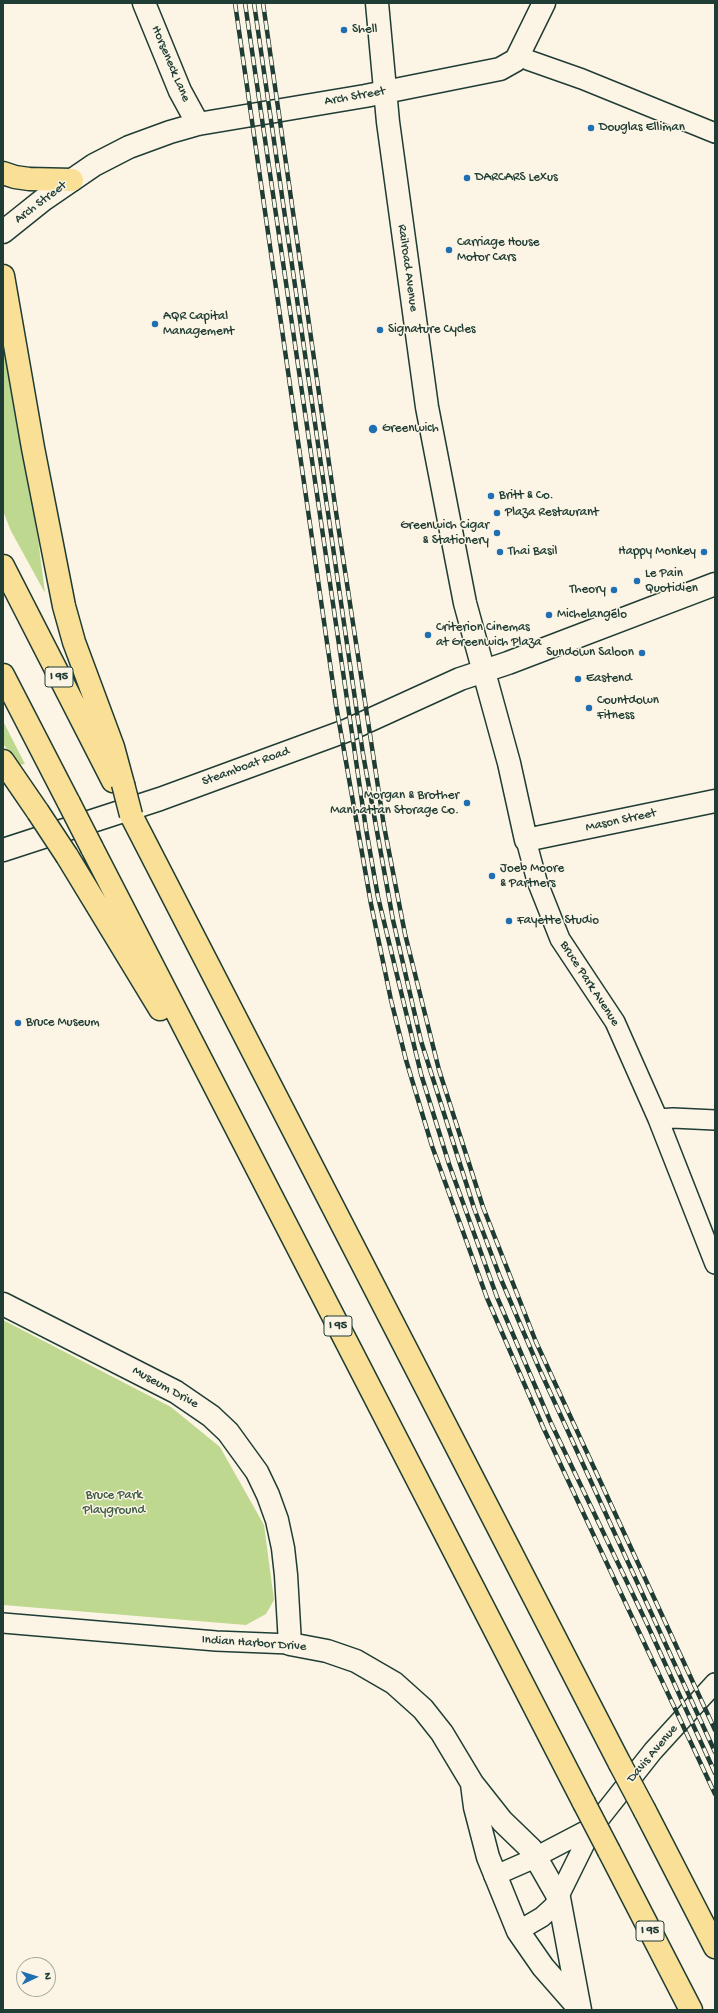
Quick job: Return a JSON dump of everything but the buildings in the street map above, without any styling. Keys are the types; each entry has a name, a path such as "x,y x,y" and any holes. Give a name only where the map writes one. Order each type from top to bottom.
{"highway":[{"path":"3,173 15,178 72,180"},
{"path":"3,276 33,448 64,606 74,642 111,740 120,786 135,824 715,1947"},
{"name":"I 95","path":"3,566 120,786"},
{"name":"I 95","path":"3,675 692,2010"},
{"path":"3,761 67,856 264,1183"}],"main road":[{"name":"Horseneck Lane","path":"144,3 180,91 198,124"},
{"name":"Railroad Avenue","path":"377,3 385,92 427,407 465,603 484,671"},
{"path":"520,54 544,3"},
{"name":"Arch Street","path":"3,232 72,180 109,156 170,132 198,124 385,92 500,69 516,60 520,54"},
{"name":"Steamboat Road","path":"3,850 160,799 348,730 441,687 715,584"},
{"name":"Bruce Park Avenue","path":"484,671 509,763 526,840"},
{"name":"Mason Street","path":"526,840 715,801"},
{"name":"Museum Drive","path":"3,1304 176,1392 212,1416 228,1432 256,1472 268,1495 277,1520 283,1548 286,1575 290,1644"},
{"name":"Indian Harbor Drive","path":"290,1644 327,1651 356,1661 394,1683 423,1709 442,1733 472,1783 502,1821 525,1842 535,1857"},
{"name":"Indian Harbor Drive","path":"472,1783 481,1831 494,1876"},
{"path":"535,1857 559,1898 580,2010"},
{"path":"494,1876 518,1931 543,1967 580,2010"}],"street":[{"path":"520,54 528,60 582,79 715,133"},
{"name":"Bruce Park Avenue","path":"526,840 537,881 560,939 615,1022 658,1119 715,1264"},
{"path":"658,1119 673,1118 715,1120"},
{"name":"Indian Harbor Drive","path":"3,1623 216,1641 290,1644"},
{"name":"Davis Avenue","path":"518,1931 548,1912 559,1898 593,1827 653,1752 715,1683"},
{"name":"Davis Avenue","path":"494,1876 593,1827"}],"green space":[{"path":"3,333 38,539 45,593 11,531 3,511"},
{"path":"3,721 25,764 19,765 3,744"},
{"name":"Bruce Park Playground","path":"3,1320 171,1407 220,1447 264,1525 274,1600 266,1614 246,1625 3,1605"}],"railway":[{"path":"235,3 336,705 371,904 391,1000 406,1060 432,1146 487,1298 543,1427 715,1794"},
{"path":"245,3 366,829 378,897 421,1074 449,1164 497,1297 551,1423 648,1626 715,1773"},
{"path":"254,3 363,754 393,920 421,1041 474,1208 500,1277 538,1366 715,1752"},
{"path":"263,3 336,512 384,826 405,934 439,1070 483,1207 536,1342 715,1730"}],"place":[{"name":"Shell","path":"344,30"},
{"name":"Douglas Elliman","path":"591,128"},
{"name":"DARCARS Lexus","path":"467,178"},
{"name":"Carriage House Motor Cars","path":"449,250"},
{"name":"AQR Capital Management","path":"155,324"},
{"name":"Signature Cycles","path":"380,330"},
{"name":"Greenwich","path":"373,429"},
{"name":"Britt & Co.","path":"491,496"},
{"name":"Plaza Restaurant","path":"497,513"},
{"name":"Greenwich Cigar & Stationery","path":"497,533"},
{"name":"Thai Basil","path":"500,552"},
{"name":"Happy Monkey","path":"704,552"},
{"name":"Le Pain Quotidien","path":"637,581"},
{"name":"Theory","path":"614,590"},
{"name":"Michelangelo","path":"549,615"},
{"name":"Criterion Cinemas at Greenwich Plaza","path":"428,635"},
{"name":"Sundown Saloon","path":"642,653"},
{"name":"Eastend","path":"578,679"},
{"name":"Countdown Fitness","path":"589,708"},
{"name":"Morgan & Brother Manhattan Storage Co.","path":"467,803"},
{"name":"Joeb Moore & Partners","path":"492,876"},
{"name":"Fayette Studio","path":"509,921"},
{"name":"Bruce Museum","path":"18,1023"}]}
